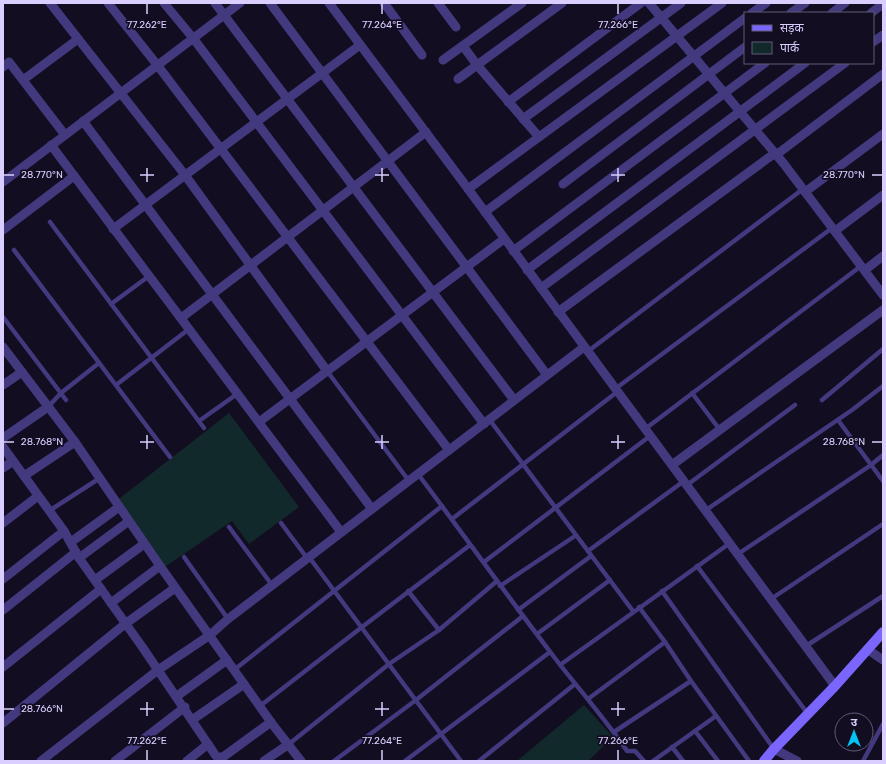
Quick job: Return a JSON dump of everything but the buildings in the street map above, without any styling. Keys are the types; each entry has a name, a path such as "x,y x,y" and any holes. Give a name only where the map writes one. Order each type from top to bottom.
{"street":[{"path":"50,3 185,175 327,371"},
{"path":"108,3 221,148 449,450"},
{"path":"164,3 193,38 402,315 486,422"},
{"path":"215,3 514,400"},
{"path":"3,182 240,3"},
{"path":"270,3 547,375"},
{"path":"329,3 835,686"},
{"path":"384,3 422,55"},
{"path":"438,3 456,27"},
{"path":"443,60 522,3"},
{"path":"458,79 562,3"},
{"path":"508,102 641,3"},
{"path":"649,3 776,154 883,295"},
{"path":"523,119 681,3"},
{"path":"468,189 722,3"},
{"path":"753,12 766,3"},
{"path":"793,12 805,3"},
{"path":"833,12 845,3"},
{"path":"872,12 883,4"},
{"path":"485,212 744,19"},
{"path":"874,41 883,35"},
{"path":"23,80 78,39"},
{"path":"113,229 360,45"},
{"path":"462,46 539,138"},
{"path":"563,184 744,49"},
{"path":"3,67 9,62 65,135"},
{"path":"513,251 764,64"},
{"path":"527,270 804,64"},
{"path":"541,288 844,64"},
{"path":"558,312 776,154 883,74"},
{"path":"83,121 372,509"},
{"path":"180,318 426,132"},
{"path":"804,190 883,134"},
{"path":"51,145 341,532"},
{"path":"3,230 74,176"},
{"path":"834,229 883,195"},
{"path":"259,422 504,239"},
{"path":"863,268 883,256"},
{"path":"672,465 883,310"},
{"path":"3,347 75,442 175,588 271,722 301,761"},
{"path":"41,761 158,670 210,635 272,585 547,375 585,350"},
{"path":"3,385 22,372"},
{"path":"3,438 48,407"},
{"path":"24,476 75,442"},
{"path":"3,447 64,531 78,555 177,696 216,756 220,758 271,722"},
{"path":"3,468 13,461"},
{"path":"3,523 38,496"},
{"path":"71,542 119,507"},
{"path":"3,610 78,555 129,521"},
{"path":"3,579 64,531"},
{"path":"95,580 144,544"},
{"path":"112,603 160,566"},
{"path":"3,723 126,624 175,588"},
{"path":"3,667 101,589"},
{"path":"764,761 774,748 835,686 883,632"},
{"path":"867,649 883,660"},
{"path":"177,696 227,660"},
{"path":"192,720 244,684"},
{"path":"115,761 184,707"},
{"path":"187,761 208,744"},
{"path":"264,761 289,744"},
{"path":"774,748 797,761"}],"lane":[{"path":"585,350 804,190"},
{"path":"50,222 204,428"},
{"path":"452,519 616,390 834,229"},
{"path":"14,250 170,457"},
{"path":"645,429 863,268"},
{"path":"111,304 148,276"},
{"path":"3,317 66,400"},
{"path":"116,386 189,329"},
{"path":"822,400 883,349"},
{"path":"48,407 61,393 99,362"},
{"path":"327,371 409,481"},
{"path":"706,510 838,420 883,386"},
{"path":"692,393 720,430"},
{"path":"199,421 237,394"},
{"path":"518,610 590,554 795,405"},
{"path":"838,420 883,481"},
{"path":"486,422 523,464 575,536 633,611"},
{"path":"484,562 650,436"},
{"path":"738,554 871,465 883,455"},
{"path":"418,474 484,562 496,581 560,665 614,732 627,751 637,752 644,761"},
{"path":"49,512 100,478"},
{"path":"234,670 442,506"},
{"path":"281,523 335,591 461,761"},
{"path":"771,599 883,524"},
{"path":"229,527 272,585"},
{"path":"500,586 575,536"},
{"path":"560,665 633,611 730,543"},
{"path":"260,706 408,591 470,545"},
{"path":"184,557 228,619"},
{"path":"697,566 808,714"},
{"path":"537,634 610,580"},
{"path":"289,744 389,664 439,630 496,581"},
{"path":"408,591 439,630"},
{"path":"662,591 774,748"},
{"path":"806,646 883,596"},
{"path":"639,607 749,761"},
{"path":"334,761 416,700 523,616"},
{"path":"588,699 665,642"},
{"path":"405,761 550,652"},
{"path":"614,732 691,681"},
{"path":"479,761 575,684"},
{"path":"653,761 716,716"},
{"path":"863,761 883,724"},
{"path":"695,731 718,761"},
{"path":"672,747 683,761"}],"green space":[{"path":"229,413 299,507 249,544 232,521 162,569 115,502"},
{"path":"584,705 613,737 588,761 517,761"}]}
